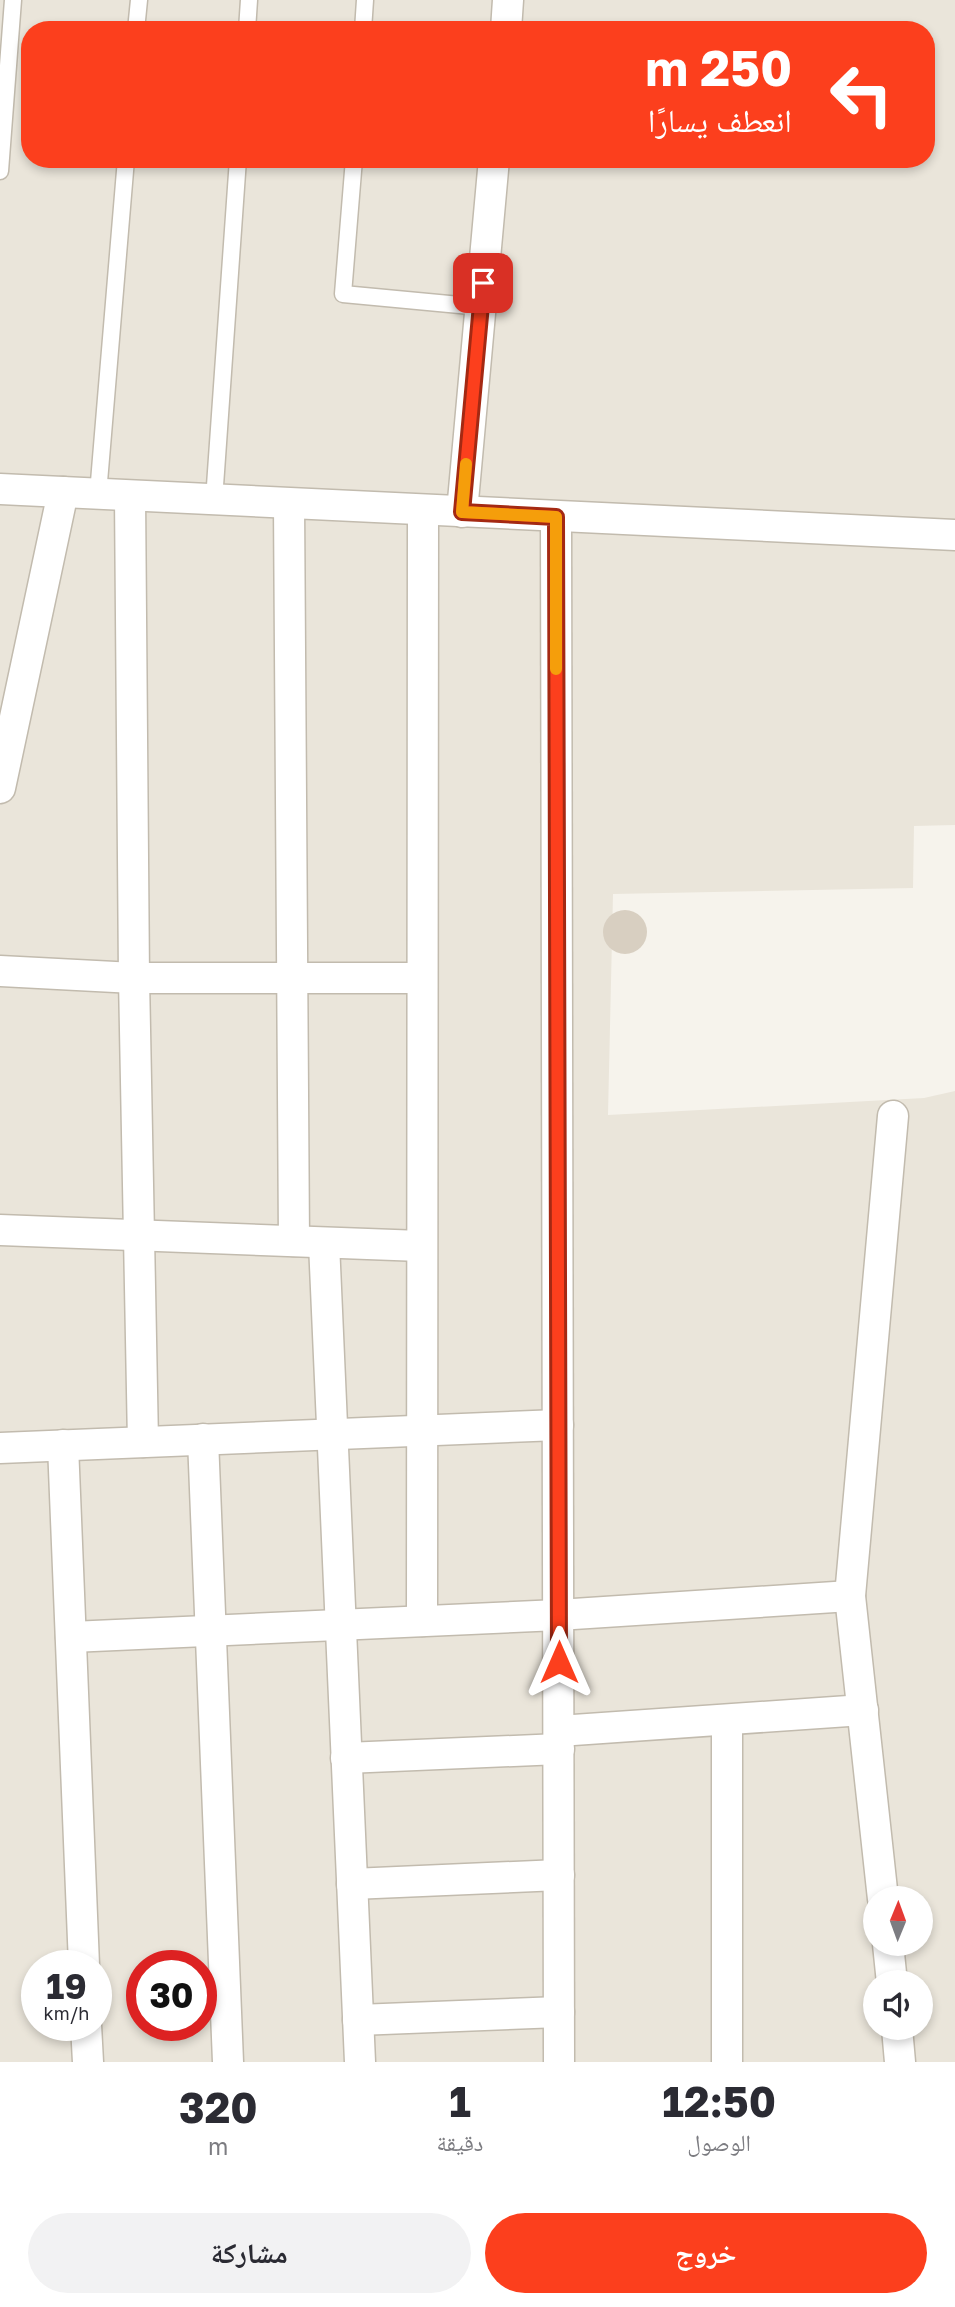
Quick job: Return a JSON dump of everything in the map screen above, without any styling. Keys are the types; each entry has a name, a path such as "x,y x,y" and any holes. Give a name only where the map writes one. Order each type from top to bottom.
{"street":[{"path":"507,21 508,0"},
{"path":"462,512 493,168"},
{"path":"0,489 955,535"},
{"path":"0,788 63,492"},
{"path":"130,496 134,978 143,1442"},
{"path":"289,503 294,1241"},
{"path":"422,1621 423,510"},
{"path":"556,517 559,2062"},
{"path":"0,971 134,978 422,978"},
{"path":"882,1886 850,1596 893,1116"},
{"path":"0,1230 421,1246"},
{"path":"324,1243 360,2062"},
{"path":"0,1448 558,1425"},
{"path":"203,1439 228,2062"},
{"path":"63,1445 83,1950"},
{"path":"71,1637 558,1615 850,1596"},
{"path":"346,1758 559,1740 727,1720 863,1710"},
{"path":"727,1720 727,2062"},
{"path":"352,1884 559,1875"},
{"path":"358,2020 559,2011"},
{"path":"898,2040 900,2062"},
{"path":"87,2041 88,2062"}],"lane":[{"path":"0,171 13,0"},
{"path":"137,21 139,0"},
{"path":"248,21 249,0"},
{"path":"364,21 365,0"},
{"path":"98,494 124,168"},
{"path":"214,500 237,168"},
{"path":"353,168 344,294 481,307"}],"shaded area":[{"path":"0,0 955,0 955,825 914,826 913,888 613,894 608,1115 924,1098 955,1091 955,2062 0,2062"}],"building":[{"path":"625,910 641,916 647,932 641,948 625,954 609,948 603,932 609,916"}],"slow traffic":[{"path":"466,464 462,512 556,517 556,669"}],"route":[{"path":"483,283 462,512 556,517 559,1662"}]}
